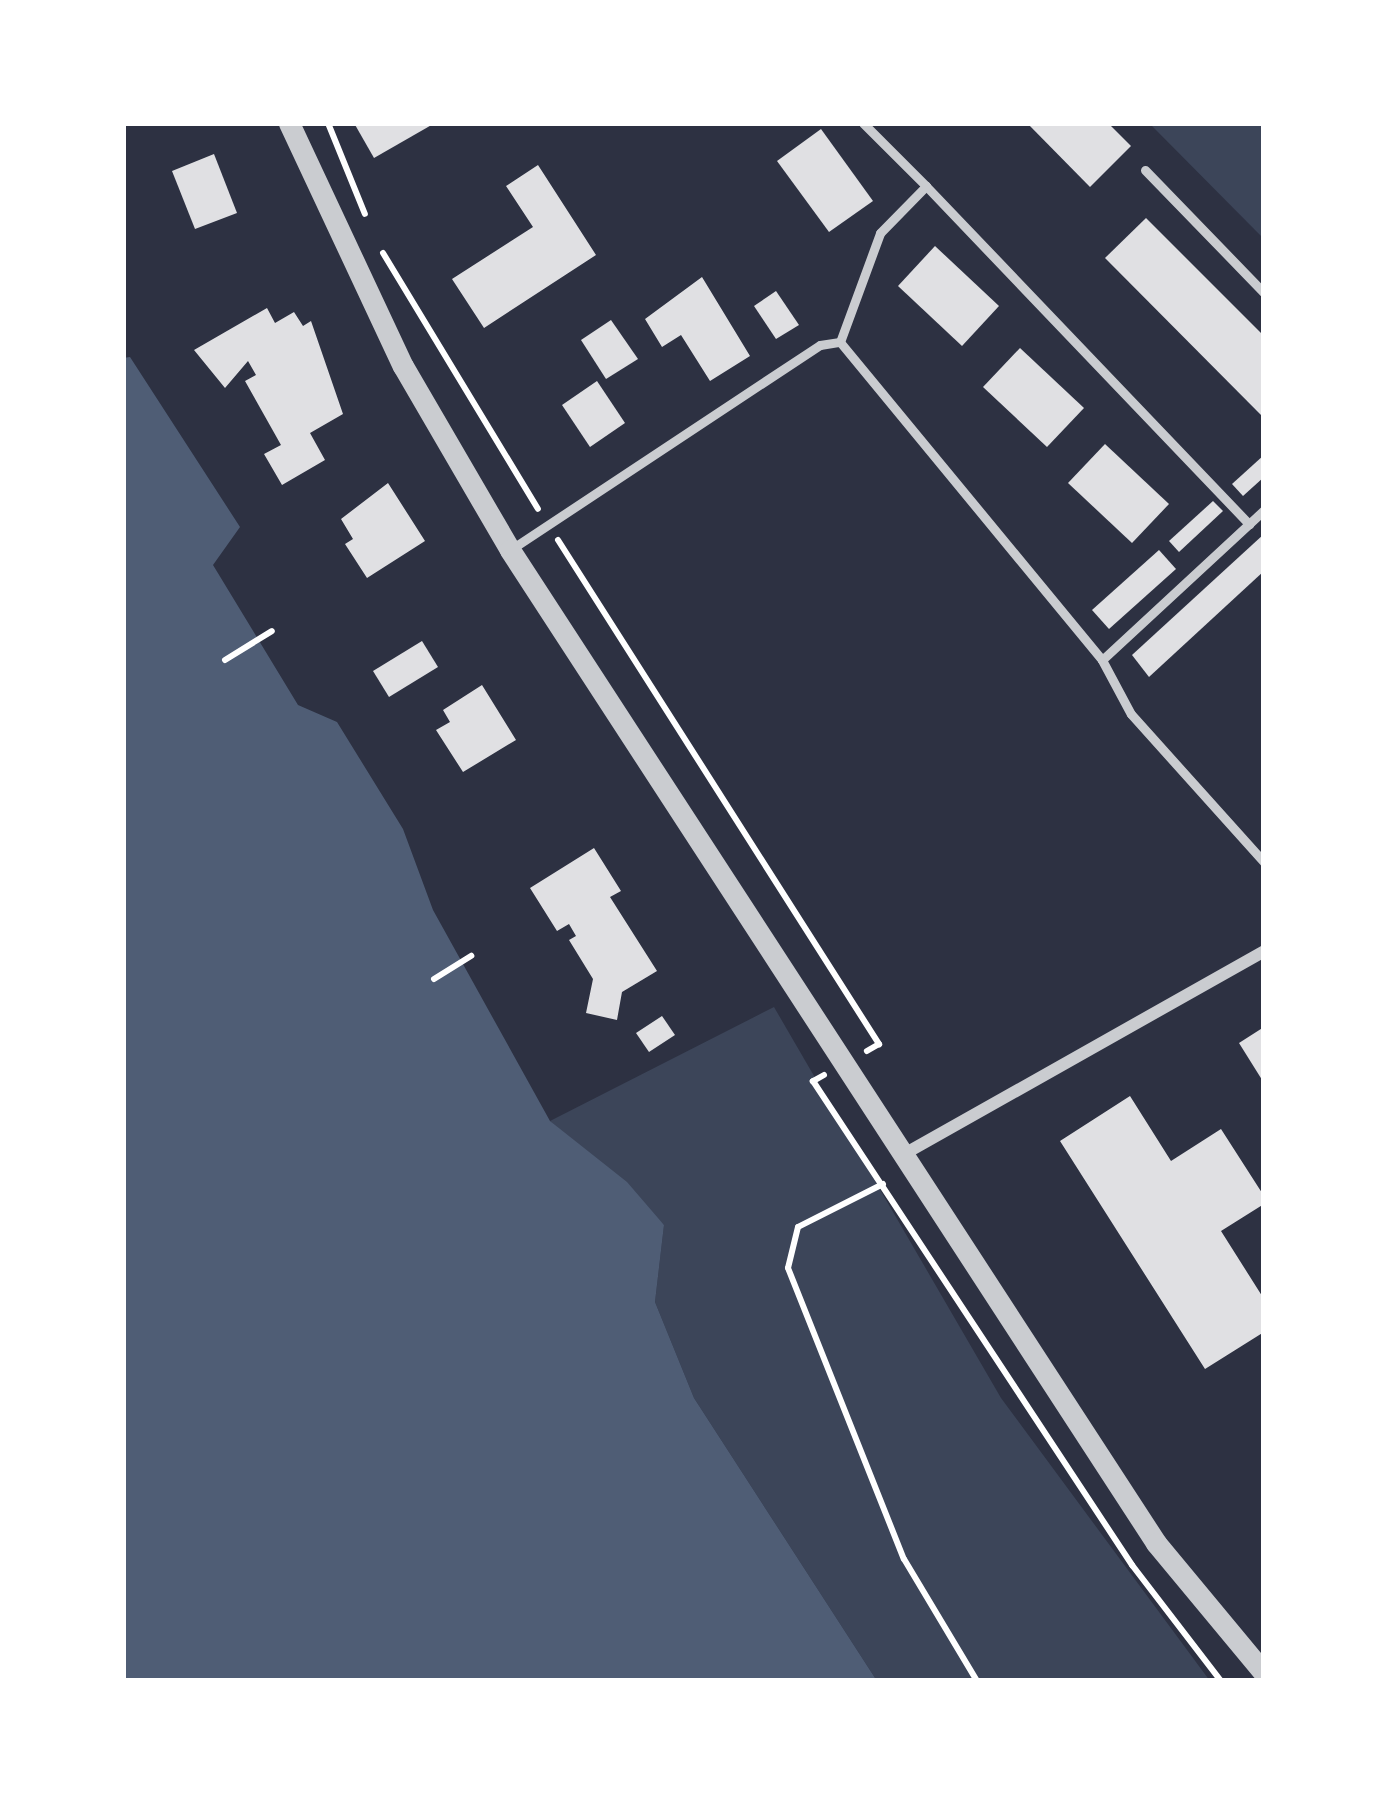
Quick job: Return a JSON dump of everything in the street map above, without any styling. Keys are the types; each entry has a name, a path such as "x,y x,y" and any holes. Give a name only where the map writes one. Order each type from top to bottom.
{"street":[{"path":"289,123 383,327 510,550 1156,1543 1264,1673"},
{"path":"906,1153 1264,951"}],"lane":[{"path":"863,123 1249,524"},
{"path":"1145,170 1264,293"},
{"path":"840,342 880,233 926,186"},
{"path":"510,550 820,345 840,342"},
{"path":"840,342 1102,660 1131,714 1264,862"},
{"path":"1102,660 1264,510"}],"path":[{"path":"328,123 372,233 434,349 879,1044"},
{"path":"225,660 272,631"},
{"path":"434,979 471,956"},
{"path":"813,1081 1132,1565 1221,1681"},
{"path":"883,1184 798,1227 788,1268 904,1559 977,1681"}],"shaded area":[{"path":"1149,123 1264,123 1264,239"},
{"path":"130,357 240,527 213,565 298,705 337,722 403,829 433,910 550,1121 627,1182 664,1225 655,1302 694,1398 877,1681 123,1681 123,358"},
{"path":"774,1007 1001,1398 1210,1681 877,1681 694,1398 655,1302 664,1225 550,1121"}],"building":[{"path":"354,123 435,123 374,158"},
{"path":"1027,123 1108,123 1131,146 1090,187"},
{"path":"821,129 873,201 829,232 777,161"},
{"path":"214,154 237,213 195,229 172,171"},
{"path":"538,165 596,255 484,328 452,279 533,227 506,186"},
{"path":"1146,218 1264,336 1261,415 1105,258"},
{"path":"935,246 999,306 962,346 898,286"},
{"path":"702,277 750,356 710,381 681,335 662,347 645,319"},
{"path":"776,291 799,325 776,339 754,306"},
{"path":"267,308 275,323 294,312 303,326 311,321 343,414 310,433 325,460 282,485 264,454 281,445 245,381 256,375 248,361 225,388 194,350"},
{"path":"611,320 638,359 606,379 581,340"},
{"path":"1020,348 1084,408 1047,447 983,387"},
{"path":"597,381 625,423 590,447 562,405"},
{"path":"1105,444 1169,504 1132,543 1068,483"},
{"path":"1264,455 1264,477 1243,496 1232,484"},
{"path":"388,483 425,541 367,578 345,544 353,539 341,519"},
{"path":"1213,501 1223,511 1179,552 1169,541"},
{"path":"1264,534 1264,571 1149,677 1132,655"},
{"path":"1159,550 1176,569 1109,629 1092,610"},
{"path":"422,641 438,667 389,697 373,671"},
{"path":"482,685 516,740 463,772 436,730 450,722 443,710"},
{"path":"594,848 621,891 610,897 657,971 622,992 617,1020 586,1013 593,979 569,940 576,936 569,924 557,931 530,888"},
{"path":"662,1016 675,1035 649,1052 636,1033"},
{"path":"1264,1027 1264,1083 1239,1043"},
{"path":"1130,1096 1171,1161 1221,1129 1264,1196 1264,1204 1221,1231 1264,1299 1264,1332 1205,1369 1060,1141"}]}
